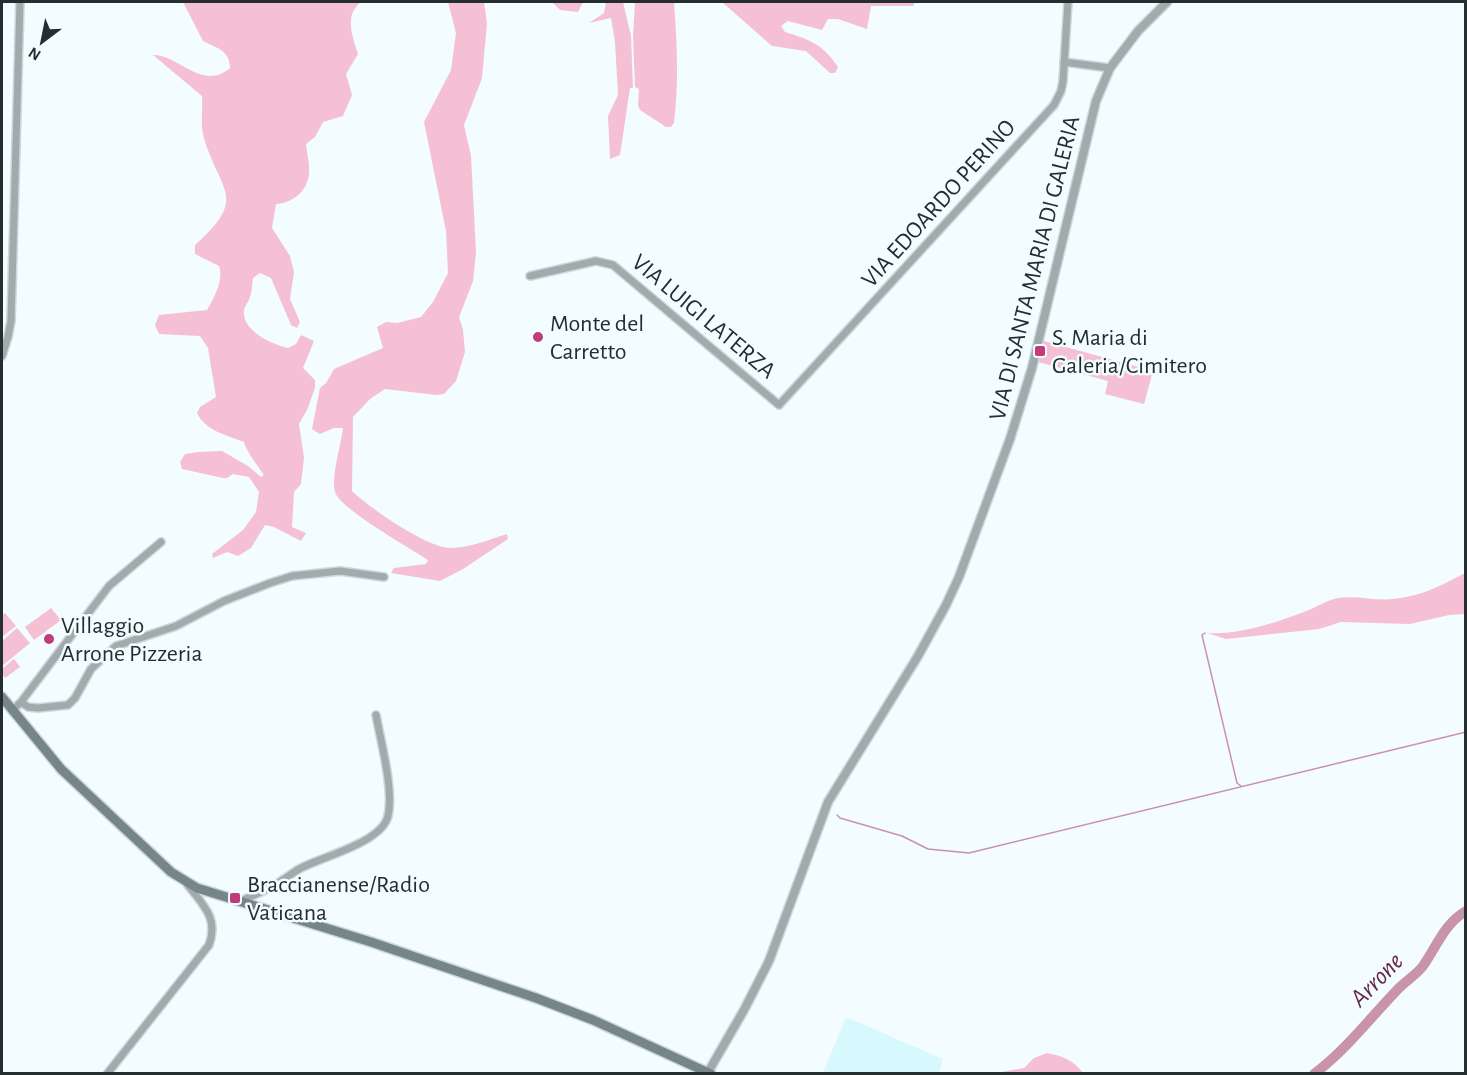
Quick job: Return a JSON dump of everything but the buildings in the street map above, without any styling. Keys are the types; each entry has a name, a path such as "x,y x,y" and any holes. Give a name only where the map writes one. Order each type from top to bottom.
{"main road":[{"path":"2,697 62,769 171,872 197,888 318,925 536,998 593,1020 708,1073"}],"street":[{"path":"2,356 10,321 20,2"},
{"name":"VIA EDOARDO PERINO","path":"779,405 1054,105 1061,91 1068,2"},
{"name":"VIA DI SANTA MARIA DI GALERIA","path":"708,1073 769,961 828,802 908,673 959,577 1010,439 1032,368 1096,101 1110,68 1138,31 1167,2"},
{"path":"1064,62 1110,68"},
{"name":"VIA LUIGI LATERZA","path":"530,276 596,261 613,265 779,405"},
{"path":"12,711 109,586 161,543"},
{"path":"21,702 38,708 68,705 75,698 91,669 116,646 176,626 224,601 270,583 292,576 340,571 384,577"},
{"path":"239,902 275,885 302,867 366,840 381,828 388,816 389,794 376,715"},
{"path":"107,1074 210,945 213,922 186,882"}],"shaded area":[{"path":"183,2 361,2 351,19 358,54 346,74 352,95 343,116 323,122 315,137 306,144 309,174 302,191 293,199 276,204 272,228 290,256 294,272 290,299 300,322 297,328 291,325 271,278 260,273 253,278 251,295 244,310 244,317 252,330 274,343 288,348 296,344 301,335 314,341 303,368 315,380 315,388 299,424 304,458 301,484 294,492 292,527 306,533 301,541 274,527 265,525 251,548 238,556 227,552 213,558 212,554 243,530 256,512 259,492 249,477 233,474 223,478 182,469 180,462 185,454 222,451 248,466 261,477 264,475 249,454 244,442 211,428 197,413 200,407 216,397 208,348 200,336 159,334 155,325 159,315 207,310 218,289 220,277 219,266 195,254 195,245 212,229 226,204 226,194 203,133 202,96 153,55 162,56 190,70 210,76 220,74 230,68 225,53 203,41"},
{"path":"448,2 484,2 487,23 482,78 464,125 471,156 476,252 473,281 459,317 465,352 456,381 444,394 385,389 370,399 353,417 352,491 372,507 415,535 442,547 465,547 507,534 508,539 463,569 440,581 391,573 394,568 426,564 428,560 362,518 340,499 335,492 334,478 343,428 334,428 320,434 312,429 320,388 326,383 334,369 383,348 377,327 386,322 397,323 421,317 433,302 448,273 446,231 424,122 451,70 456,33"},
{"path":"552,2 583,2 578,12 560,10"},
{"path":"606,2 623,2 631,36 633,88 630,88 620,155 610,159 608,116 618,95 615,42 611,18 589,23 604,13"},
{"path":"635,2 674,2 677,77 676,107 674,123 671,127 666,127 640,110 638,105 639,89 635,87 633,36"},
{"path":"722,2 915,2 913,6 871,6 867,29 838,19 828,19 822,30 788,21 781,26 785,32 809,41 827,53 838,67 835,73 830,73 806,51 772,46"},
{"path":"1044,341 1153,371 1144,404 1105,394 1108,381 1038,362"},
{"path":"1465,573 1465,614 1449,615 1410,624 1341,622 1319,629 1226,639 1207,633 1232,632 1257,627 1338,598 1386,599 1413,596"},
{"path":"51,608 61,620 34,640 25,627"},
{"path":"5,613 16,626 2,637 2,615"},
{"path":"17,628 30,643 2,666 2,641"},
{"path":"14,659 20,667 5,678 2,669"},
{"path":"846,1017 943,1059 939,1073 823,1073"},
{"path":"1047,1053 1067,1059 1083,1073 996,1073 1024,1068 1034,1058"}],"waterway":[{"path":"1205,633 1202,635 1237,783 1241,786"},
{"path":"837,815 840,818 902,836 928,849 969,853 1466,732"},
{"name":"Arrone","path":"1314,1074 1337,1055 1399,988 1420,969 1446,929 1466,911"}],"place":[{"name":"Monte del Carretto","path":"538,337"},
{"name":"S. Maria di Galeria/Cimitero","path":"1040,351"},
{"name":"Villaggio Arrone Pizzeria","path":"49,639"},
{"name":"Braccianense/Radio Vaticana","path":"235,898"}]}
